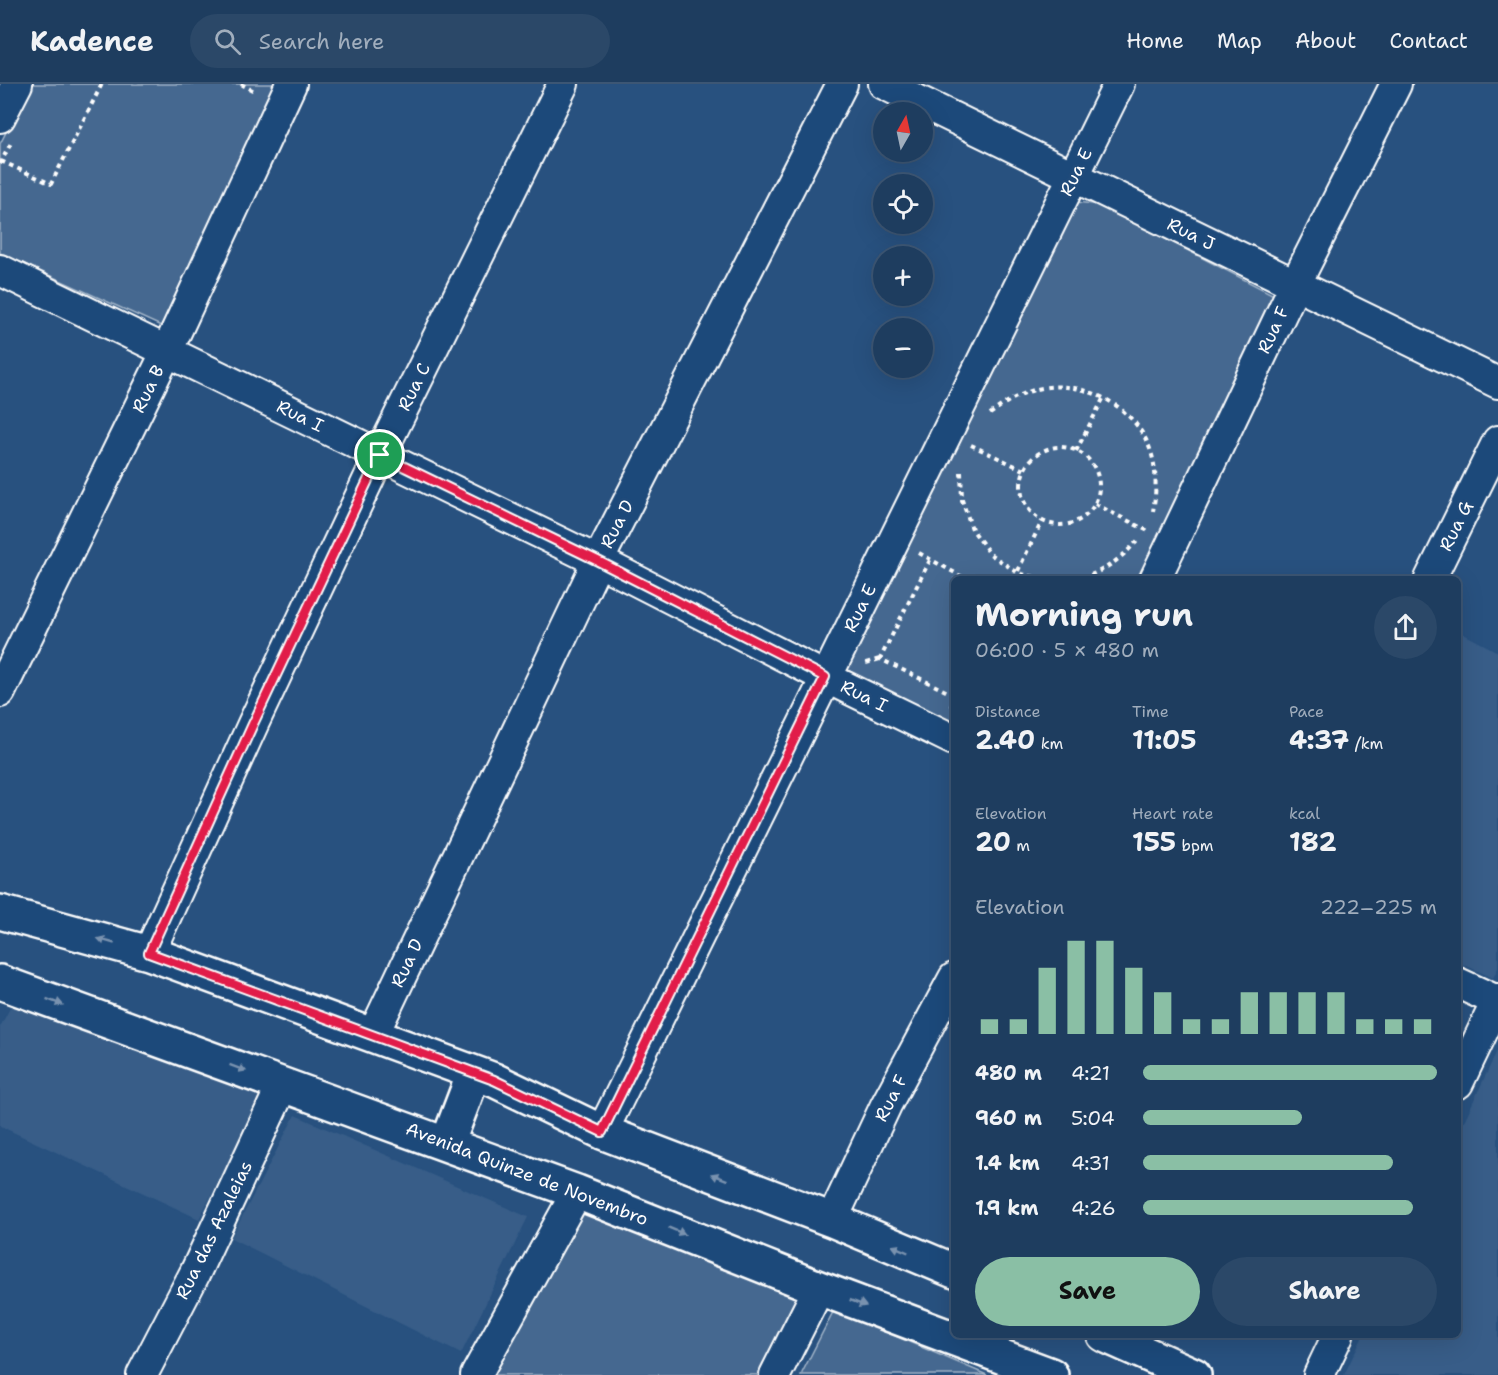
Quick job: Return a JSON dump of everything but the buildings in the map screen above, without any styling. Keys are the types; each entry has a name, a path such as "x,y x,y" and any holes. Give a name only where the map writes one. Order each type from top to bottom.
{"main road":[{"path":"0,912 149,953 494,1080 602,1132 832,1220 951,1270"},
{"name":"Avenida Quinze de Novembro","path":"0,982 577,1192 951,1338"},
{"path":"447,1144 474,1073"},
{"name":"Avenida Quinze de Novembro","path":"952,1338 1051,1375"},
{"path":"1111,1338 1194,1375"}],"street":[{"path":"0,117 17,84"},
{"name":"Rua B","path":"0,692 166,351 291,84"},
{"name":"Rua C","path":"149,953 248,734 380,455 563,84"},
{"name":"Rua D","path":"373,1035 598,561 842,84"},
{"name":"Rua J","path":"884,84 1498,383"},
{"name":"Rua E","path":"602,1132 1119,84"},
{"name":"Rua F","path":"1156,576 1295,285 1396,84"},
{"name":"Rua I","path":"0,270 598,561 951,739"},
{"name":"Rua G","path":"1431,576 1498,441"},
{"name":"Rua F","path":"832,1220 886,1105 951,984"},
{"path":"1461,984 1498,1000 1461,1077"},
{"name":"Rua das Azaleias","path":"142,1375 195,1273 284,1084"},
{"path":"476,1375 577,1192"},
{"path":"775,1375 819,1288"},
{"path":"1319,1375 1337,1338"}],"path":[{"path":"1,161 51,184 102,84"},
{"path":"240,84 260,94"},
{"path":"989,415 1014,397 1043,387 1075,388 1104,398 1129,416 1148,444 1156,476 1153,509 1139,540 1115,564 1089,576"},
{"path":"1076,451 1104,398"},
{"path":"969,454 978,435"},
{"path":"1063,447 1076,451 1086,457 1095,467 1099,479 1099,492 1095,504 1088,514 1067,525 1054,525 1042,521 1031,513 1023,502 1020,489 1027,464 1037,454 1049,448 1063,447"},
{"path":"961,469 962,500 972,529 990,554 1018,573 1030,576"},
{"path":"1095,504 1153,533"},
{"path":"1016,576 1042,521"},
{"path":"910,549 960,576"},
{"path":"930,560 880,659 951,694"}],"shaded area":[{"path":"31,84 275,84 161,326 0,253 0,144"},
{"path":"1077,202 1100,205 1272,294 1276,300 1139,576 951,576 951,726 840,672"},
{"path":"1461,633 1498,652 1498,968 1493,978 1461,963"},
{"path":"20,989 267,1088 199,1219 0,1126 0,1027"},
{"path":"1498,1049 1498,1375 1344,1375 1362,1338 1461,1338 1461,1128"},
{"path":"295,1115 528,1217 461,1354 231,1238"},
{"path":"584,1211 798,1298 760,1375 491,1375"},
{"path":"834,1310 987,1375 801,1375"}],"route":[{"path":"380,455 598,561 825,677 602,1132 494,1080 149,953 253,724 380,455"}]}
